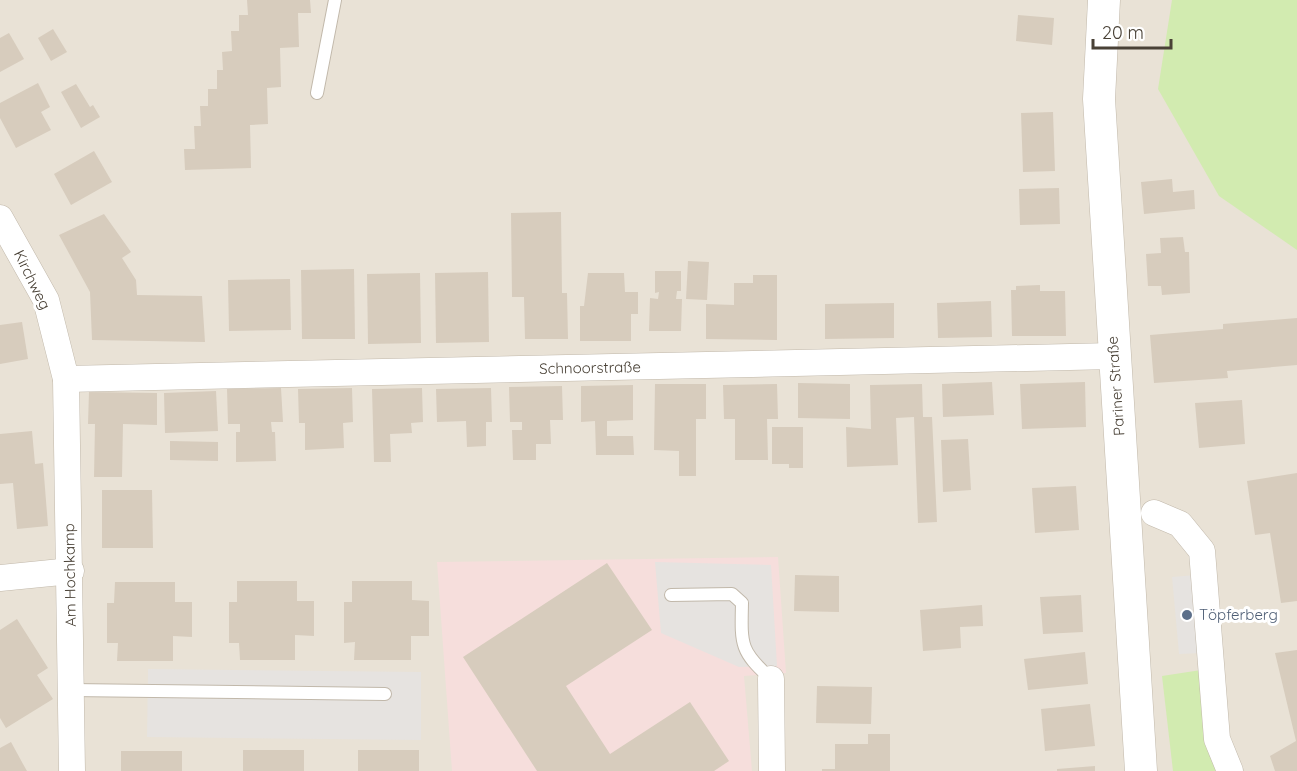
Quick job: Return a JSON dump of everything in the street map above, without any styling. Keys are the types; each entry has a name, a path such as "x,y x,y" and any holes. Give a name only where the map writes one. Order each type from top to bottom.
{"street":[{"name":"Pariner Straße","path":"1104,0 1099,99 1113,357 1129,560 1141,771"},
{"name":"Kirchweg","path":"0,218 46,300 66,379"},
{"name":"Schnoorstraße","path":"66,379 1113,357"},
{"name":"Am Hochkamp","path":"66,379 71,571 72,771"},
{"path":"1155,513 1180,524 1202,551 1217,739 1230,771"},
{"path":"0,578 71,571"},
{"path":"771,679 772,771"}],"lane":[{"path":"317,93 335,0"},
{"path":"671,595 732,594 742,603 741,631 747,658 771,679"},
{"path":"71,690 385,694"}],"shaded area":[{"path":"0,0 1297,0 1297,771 0,771"},
{"path":"778,557 786,673 744,676 752,771 452,771 437,562"},
{"path":"655,562 771,565 777,666 739,667 661,633"},
{"name":"Töpferberg","path":"1196,575 1202,653 1179,654 1172,577"},
{"path":"148,669 421,672 421,740 147,737"}],"green space":[{"path":"1172,0 1297,0 1297,250 1219,196 1158,89"},
{"path":"1201,670 1227,771 1173,771 1162,676"}],"building":[{"path":"247,0 310,0 311,13 298,13 299,47 280,48 281,87 267,88 268,124 250,125 251,168 185,170 184,149 195,149 194,126 201,126 200,106 208,106 208,89 217,89 217,70 223,70 222,52 232,51 231,31 239,31 239,15 248,15"},
{"path":"1018,15 1054,18 1052,45 1016,41"},
{"path":"53,29 67,52 51,61 38,38"},
{"path":"9,33 24,59 0,72 0,38"},
{"path":"38,83 50,107 41,112 51,130 16,148 0,118 0,103"},
{"path":"76,84 90,107 93,105 100,117 81,128 61,92"},
{"path":"1053,112 1055,171 1023,172 1021,113"},
{"path":"94,151 112,182 71,205 54,174"},
{"path":"1172,179 1173,192 1194,190 1195,209 1144,214 1141,182"},
{"path":"1059,188 1060,224 1020,225 1019,189"},
{"path":"561,212 562,293 567,293 568,339 525,339 524,297 512,297 511,213"},
{"path":"104,214 131,252 122,258 136,280 137,295 202,296 205,342 92,340 90,292 59,235"},
{"path":"1183,237 1185,252 1189,252 1190,293 1162,295 1161,286 1148,286 1146,254 1161,253 1160,238"},
{"path":"688,261 709,262 707,300 686,299"},
{"path":"354,269 355,339 302,339 301,270"},
{"path":"655,271 681,271 681,291 677,291 676,299 682,299 681,331 649,331 650,298 658,299 659,292 655,293"},
{"path":"488,272 489,342 436,343 435,273"},
{"path":"420,273 421,343 368,344 367,274"},
{"path":"588,273 624,273 625,292 638,292 638,314 631,314 631,341 580,341 580,306 584,306"},
{"path":"753,275 777,275 777,340 706,339 706,304 734,305 734,283 753,283"},
{"path":"290,279 291,330 229,331 228,280"},
{"path":"1040,285 1040,291 1065,291 1066,336 1012,336 1011,290 1016,290 1016,286"},
{"path":"991,301 992,337 938,338 937,303"},
{"path":"894,303 894,338 825,339 825,304"},
{"path":"1297,318 1297,365 1227,371 1228,378 1154,383 1150,335 1223,329 1223,324"},
{"path":"22,322 28,359 0,364 0,325"},
{"path":"992,382 994,415 943,417 942,384"},
{"path":"1085,382 1086,427 1022,429 1020,384"},
{"path":"798,383 850,384 850,419 798,418"},
{"path":"655,384 706,384 706,419 696,419 696,476 679,476 679,451 654,450"},
{"path":"777,384 778,419 767,419 768,460 735,460 735,419 724,419 723,385"},
{"path":"922,384 923,417 932,417 937,522 918,523 914,417 896,418 898,465 847,467 846,427 871,429 870,385"},
{"path":"633,385 633,420 607,421 607,436 633,436 634,455 596,455 595,421 581,422 581,386"},
{"path":"562,386 563,420 550,420 551,444 536,444 536,460 513,460 512,430 522,430 522,422 510,422 509,387"},
{"path":"281,388 283,422 271,422 272,432 275,432 276,461 236,462 236,432 240,432 240,424 228,424 227,389"},
{"path":"352,388 353,422 343,423 344,448 305,450 305,423 299,423 298,389"},
{"path":"422,388 423,422 411,423 412,433 390,434 391,462 374,462 372,389"},
{"path":"491,388 492,422 486,422 486,446 467,447 466,421 437,422 436,389"},
{"path":"216,391 218,431 165,433 164,393"},
{"path":"89,392 157,393 157,425 123,424 122,477 94,477 95,424 88,424"},
{"path":"1242,400 1245,444 1199,448 1195,403"},
{"path":"772,427 803,427 803,468 789,468 789,464 772,464"},
{"path":"32,431 35,464 43,463 48,526 17,529 13,483 0,484 0,434"},
{"path":"968,439 971,490 943,492 941,440"},
{"path":"170,441 218,442 218,461 170,460"},
{"path":"1297,473 1297,601 1281,603 1270,533 1255,535 1247,481"},
{"path":"1076,486 1079,530 1035,533 1032,488"},
{"path":"102,490 152,490 153,548 102,548"},
{"path":"607,563 652,630 566,686 610,754 690,702 729,761 714,771 537,771 463,657"},
{"path":"795,575 839,576 839,612 794,611"},
{"path":"237,581 297,581 297,601 314,601 314,636 295,635 295,660 240,660 239,643 229,643 229,602 237,602"},
{"path":"352,581 412,581 412,600 429,601 429,636 411,636 411,660 354,660 355,642 344,643 344,602 352,602"},
{"path":"115,582 175,582 175,602 192,602 192,637 173,636 173,661 117,661 118,643 107,643 107,603 114,603"},
{"path":"1081,595 1083,632 1043,634 1040,597"},
{"path":"982,605 983,626 960,627 961,648 923,651 920,610"},
{"path":"17,619 48,668 37,675 53,699 6,728 0,718 0,630"},
{"path":"1297,650 1297,771 1275,771 1270,756 1296,741 1275,653"},
{"path":"1085,652 1088,684 1028,690 1024,659"},
{"path":"817,686 872,687 871,724 816,723"},
{"path":"1090,704 1095,746 1045,751 1041,709"},
{"path":"868,734 890,734 890,771 822,771 822,769 835,769 835,744 868,744"},
{"path":"11,742 27,771 0,771 0,748"},
{"path":"243,750 304,750 304,771 243,771"},
{"path":"358,750 419,750 419,771 358,771"},
{"path":"121,751 182,751 182,771 121,771"},
{"path":"1095,766 1095,771 1057,771 1057,769"}],"place":[{"name":"Töpferberg","path":"1187,615"}]}
